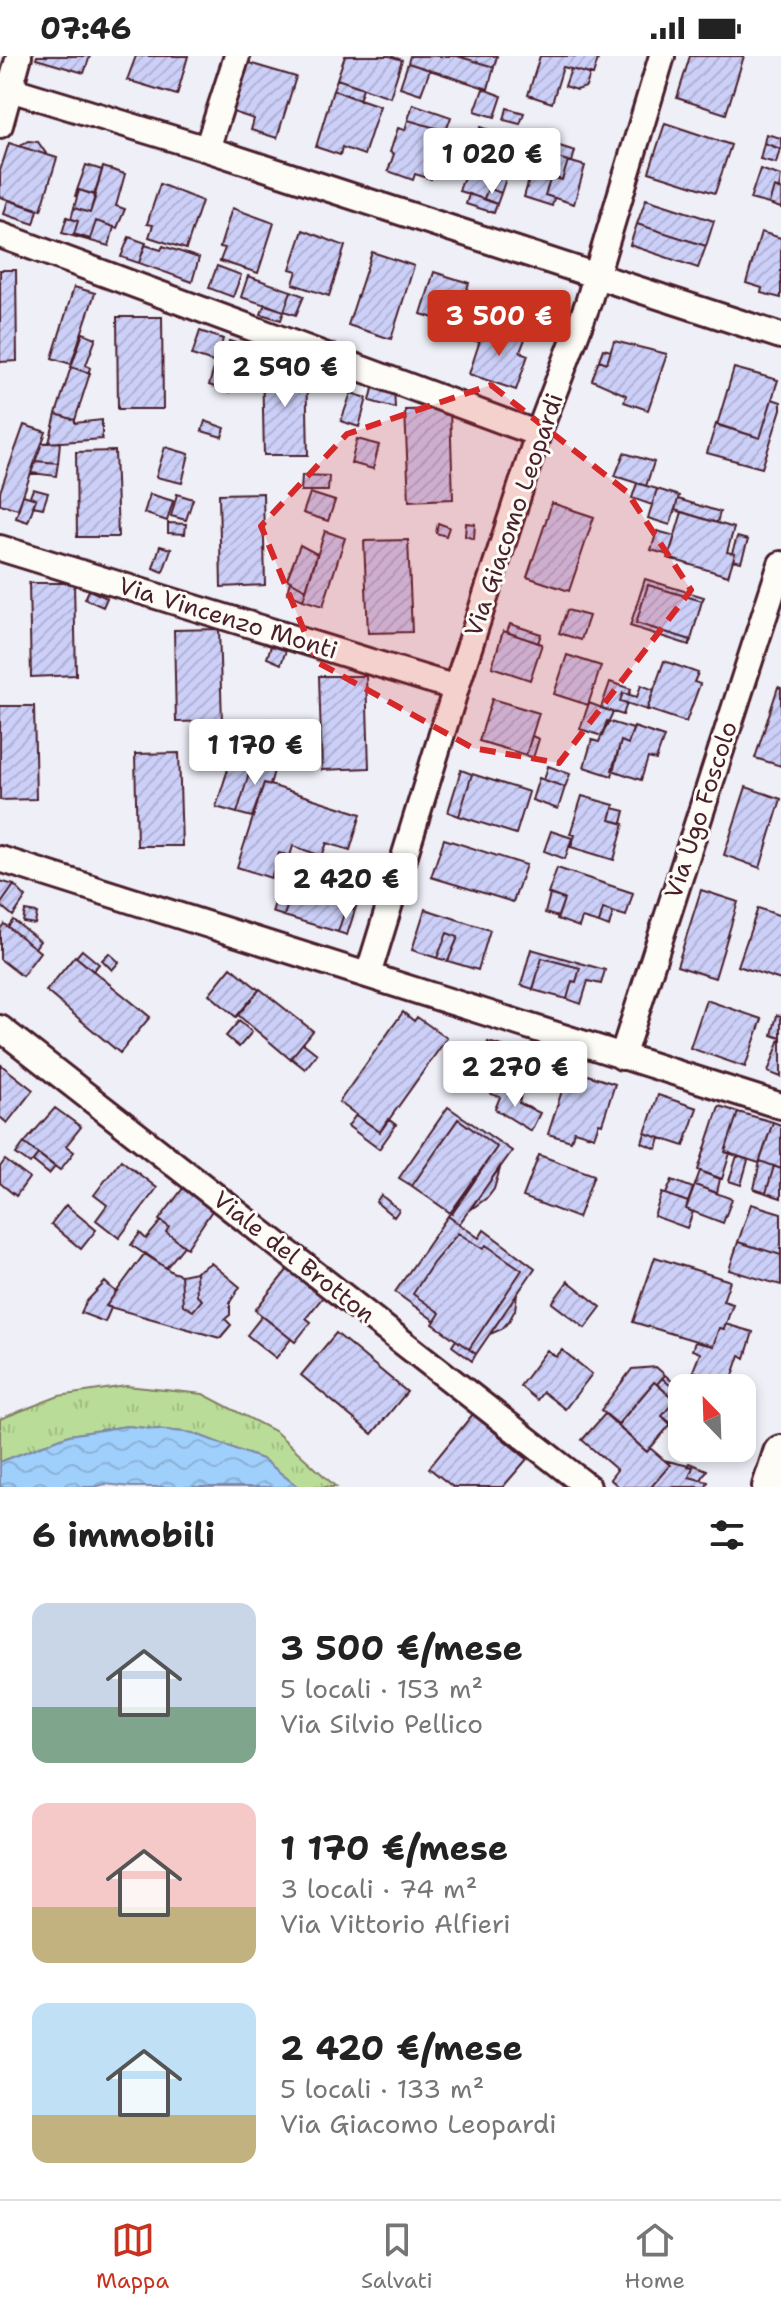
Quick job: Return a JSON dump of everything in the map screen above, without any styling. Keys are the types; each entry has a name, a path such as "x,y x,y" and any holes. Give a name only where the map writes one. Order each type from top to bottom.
{"main road":[{"path":"770,1487 781,1453"}],"street":[{"path":"0,125 5,88 19,56"},
{"path":"207,149 237,56"},
{"name":"Via Giacomo Leopardi","path":"368,975 538,434 588,303 662,56"},
{"path":"5,88 207,149 781,336"},
{"path":"0,235 538,434"},
{"name":"Via Vincenzo Monti","path":"0,548 456,688"},
{"name":"Via Ugo Foscolo","path":"622,1057 781,564"},
{"path":"0,859 781,1106"},
{"name":"Viale del Brotton","path":"0,1028 588,1487"}],"highlighted area":[{"path":"491,385 627,492 691,590 559,763 473,748 317,662 261,526 347,434"}],"green space":[{"path":"126,1386 203,1394 276,1432 336,1487 298,1487 264,1460 193,1433 127,1426 69,1435 0,1462 0,1419 59,1396"}],"water":[{"path":"127,1426 193,1433 264,1460 298,1487 131,1487 105,1484 95,1487 0,1487 0,1462 69,1435"}],"building":[{"path":"37,56 90,56 84,73 36,59"},
{"path":"136,56 188,56 177,95 127,80"},
{"path":"345,56 390,56 402,60 390,97 337,79"},
{"path":"410,56 457,56 494,67 488,89 408,63"},
{"path":"457,56 497,56 494,67"},
{"path":"540,56 599,56 593,75 563,67 552,103 528,95"},
{"path":"690,56 744,56 726,114 677,98"},
{"path":"242,61 296,77 277,138 251,130 254,119 227,110"},
{"path":"408,63 430,70 421,94 400,87"},
{"path":"571,69 590,74 586,87 577,90 565,86"},
{"path":"337,79 363,88 359,100 333,90"},
{"path":"483,89 502,96 495,117 475,111"},
{"path":"333,90 380,106 364,155 342,147 340,155 316,147"},
{"path":"413,104 451,117 446,131 408,120"},
{"path":"507,108 524,113 520,124 504,120"},
{"path":"408,120 446,131 431,179 415,174 413,180 388,171 398,128 405,130"},
{"path":"665,123 731,145 715,193 649,172"},
{"path":"481,127 519,140 501,193 488,188 484,199 459,191"},
{"path":"766,134 781,138 781,149 764,143"},
{"path":"28,141 38,142 47,155 19,146"},
{"path":"547,142 575,151 572,162 543,154"},
{"path":"9,143 57,158 41,210 0,197 0,171"},
{"path":"764,143 780,149 776,163 760,159"},
{"path":"537,152 568,161 562,180 547,175 545,181 530,176"},
{"path":"568,161 585,166 574,204 545,195 551,177 562,180"},
{"path":"86,165 102,170 94,195 79,190 77,197 75,196"},
{"path":"103,167 125,174 116,206 125,209 117,228 96,221 90,239 74,234 78,221 71,219 74,208 90,213"},
{"path":"760,169 781,176 779,189 774,187 769,204 750,199"},
{"path":"547,175 551,177 545,195 554,198 552,206 524,197 530,176 545,181"},
{"path":"160,184 202,201 186,249 149,237 153,225 147,224"},
{"path":"774,187 781,189 781,208 769,204"},
{"path":"488,188 501,193 497,204 484,199"},
{"path":"79,190 96,195 90,213 74,208"},
{"path":"469,194 497,204 494,213 466,204"},
{"path":"646,199 714,221 706,246 637,224"},
{"path":"8,200 38,210 34,224 4,214"},
{"path":"232,208 274,223 258,273 220,261 225,248 220,247"},
{"path":"67,217 78,221 74,234 90,239 96,221 114,227 109,246 62,233"},
{"path":"637,224 706,246 698,268 630,245"},
{"path":"303,230 345,246 329,296 293,284 297,271 290,269"},
{"path":"761,232 781,238 781,298 761,293 762,288 746,283"},
{"path":"129,237 146,243 139,263 121,257"},
{"path":"145,245 161,250 163,246 199,258 192,282 139,263"},
{"path":"372,252 414,266 391,339 348,325"},
{"path":"217,266 241,275 233,297 209,288"},
{"path":"0,270 16,270 17,361 0,362"},
{"path":"434,272 469,283 457,321 421,314"},
{"path":"248,276 291,291 284,311 241,297"},
{"path":"74,287 95,293 71,364 52,358"},
{"path":"291,291 304,296 296,315 284,311"},
{"path":"265,304 284,311 281,320 261,314"},
{"path":"464,305 479,310 472,333 457,329"},
{"path":"479,310 488,313 479,342 470,339"},
{"path":"117,317 162,317 163,409 118,409"},
{"path":"485,325 525,339 520,352 528,355 516,390 469,374"},
{"path":"200,331 223,339 216,363 192,355"},
{"path":"83,333 96,338 86,365 90,368 88,373 71,367"},
{"path":"229,341 250,347 247,359 226,352"},
{"path":"614,341 667,354 648,410 624,402 626,395 592,380 599,360 607,363"},
{"path":"603,349 611,351 607,363 599,360"},
{"path":"306,363 308,455 264,455 262,364"},
{"path":"215,365 235,371 229,392 209,385"},
{"path":"71,367 90,373 75,420 56,414"},
{"path":"734,368 778,380 760,438 717,425"},
{"path":"374,384 394,388 395,408 370,401"},
{"path":"351,393 367,398 359,427 341,421"},
{"path":"772,399 781,402 781,409 762,468 707,453 716,424 760,438"},
{"path":"450,409 453,499 409,501 405,410"},
{"path":"56,414 75,420 75,423 102,420 102,439 49,443"},
{"path":"205,421 225,428 222,437 202,431"},
{"path":"24,425 46,432 18,509 0,504 0,492"},
{"path":"357,439 379,445 373,469 351,463"},
{"path":"60,442 58,463 35,461 42,443"},
{"path":"165,447 189,454 182,483 156,477"},
{"path":"115,451 118,537 77,537 76,452"},
{"path":"624,453 654,462 646,486 615,476"},
{"path":"35,461 58,463 56,476 31,473"},
{"path":"302,475 329,476 328,491 301,491"},
{"path":"637,483 657,489 652,505 632,498"},
{"path":"33,489 48,493 43,508 33,506 36,499 30,497"},
{"path":"657,489 679,496 670,525 648,518"},
{"path":"263,493 265,585 221,587 219,494"},
{"path":"310,493 335,501 328,521 303,513"},
{"path":"150,494 173,501 167,521 144,513"},
{"path":"177,494 193,499 186,520 171,516"},
{"path":"23,495 36,499 28,522 16,518"},
{"path":"678,499 720,512 717,523 675,510"},
{"path":"552,503 594,517 569,591 527,577"},
{"path":"682,512 734,528 727,552 735,554 728,576 668,558"},
{"path":"168,523 186,524 185,534 168,533"},
{"path":"438,523 449,527 446,536 436,533"},
{"path":"466,523 475,524 474,539 465,536"},
{"path":"325,531 345,538 323,606 303,600"},
{"path":"657,531 675,536 669,555 651,550"},
{"path":"737,537 748,540 741,562 733,560"},
{"path":"408,540 412,632 368,633 364,541"},
{"path":"300,545 317,554 306,590 287,579"},
{"path":"160,546 171,549 163,572 153,568"},
{"path":"645,579 704,597 702,601 648,585 636,623 691,640 689,645 630,626"},
{"path":"290,581 306,590 303,600 287,593"},
{"path":"29,583 74,583 76,675 31,677"},
{"path":"648,585 702,601 691,640 636,623"},
{"path":"89,590 107,598 103,607 85,599"},
{"path":"567,610 589,616 581,640 559,633"},
{"path":"510,624 541,634 538,643 507,632"},
{"path":"219,629 222,721 176,722 174,630"},
{"path":"503,631 542,644 530,680 492,667"},
{"path":"273,640 288,645 281,664 267,658"},
{"path":"567,655 601,666 588,705 554,694"},
{"path":"664,661 698,673 694,682 700,684 686,722 647,709"},
{"path":"319,676 366,676 369,768 322,770"},
{"path":"610,682 631,689 629,695 623,693 620,701 627,703 623,715 601,708"},
{"path":"641,685 654,690 647,710 620,701 623,693 637,697"},
{"path":"778,687 781,688 781,766 755,758"},
{"path":"492,699 539,713 526,755 479,741"},
{"path":"589,703 613,712 602,736 580,729"},
{"path":"0,706 34,706 36,799 0,800"},
{"path":"268,719 290,726 275,767 253,760"},
{"path":"607,721 633,729 628,744 621,741 612,776 584,767 592,740 599,742"},
{"path":"634,727 664,737 656,760 648,758 641,780 612,770 621,741 628,744"},
{"path":"532,736 539,739 533,758 526,755"},
{"path":"179,753 182,846 137,846 135,754"},
{"path":"233,753 253,760 237,813 216,807"},
{"path":"253,760 275,767 270,785 264,783 252,817 237,813"},
{"path":"548,766 570,774 565,787 544,780"},
{"path":"461,770 472,774 459,816 448,812"},
{"path":"472,774 529,792 516,834 459,816"},
{"path":"539,778 565,787 558,809 532,800"},
{"path":"264,783 361,814 350,850 327,843 322,856 293,846 290,856 279,853 271,878 237,867"},
{"path":"746,787 781,799 760,868 724,855"},
{"path":"582,796 614,805 610,820 624,824 614,860 571,847 575,835 570,834"},
{"path":"613,808 625,811 622,823 610,820"},
{"path":"551,831 572,838 565,859 544,851"},
{"path":"444,839 526,865 513,902 431,877"},
{"path":"286,868 303,874 299,886 294,884 284,916 272,912"},
{"path":"557,868 633,893 626,916 603,909 599,923 582,918 579,927 557,919 564,899 548,894"},
{"path":"303,874 361,892 355,910 346,907 338,932 284,916 294,884 299,886"},
{"path":"0,881 14,885 0,905"},
{"path":"14,885 26,897 13,916 0,905"},
{"path":"701,890 738,902 715,978 677,966"},
{"path":"550,894 564,899 558,917 545,913"},
{"path":"346,907 355,910 347,935 338,932"},
{"path":"758,908 781,916 781,980 738,966"},
{"path":"425,909 490,930 478,970 448,961 458,937 447,933 437,958 412,950"},
{"path":"603,909 613,912 609,927 599,923"},
{"path":"25,911 37,913 35,924 23,922"},
{"path":"13,920 40,941 35,948 8,927"},
{"path":"4,924 40,952 22,976 0,959 0,929"},
{"path":"447,933 458,937 448,961 437,958"},
{"path":"531,949 605,970 601,984 588,981 581,1004 567,999 580,968 542,958 533,989 521,985"},
{"path":"82,950 99,964 93,971 76,957"},
{"path":"109,953 119,962 112,970 102,960"},
{"path":"75,956 150,1017 120,1053 46,991"},
{"path":"542,958 580,968 567,999 533,990"},
{"path":"231,967 259,990 236,1017 209,994"},
{"path":"260,989 313,1031 290,1059 238,1015"},
{"path":"706,1000 762,1019 745,1067 690,1048"},
{"path":"403,1012 414,1021 417,1017 447,1038 380,1132 339,1102"},
{"path":"777,1015 781,1016 781,1038 772,1035"},
{"path":"239,1021 252,1032 239,1047 226,1036"},
{"path":"781,1036 781,1077 768,1072"},
{"path":"488,1042 519,1051 514,1067 528,1071 521,1096 457,1078 466,1045 486,1050"},
{"path":"303,1043 317,1054 305,1069 291,1058"},
{"path":"0,1064 33,1090 7,1123 0,1117"},
{"path":"569,1069 615,1084 602,1124 599,1123 594,1137 574,1131 571,1141 548,1134"},
{"path":"494,1087 521,1096 519,1103 540,1113 531,1131 495,1109 500,1097 491,1094"},
{"path":"658,1095 697,1108 684,1146 645,1133"},
{"path":"719,1106 738,1112 725,1152 730,1153 722,1179 698,1170"},
{"path":"448,1107 512,1151 459,1224 448,1216 497,1147 458,1119 412,1186 399,1178"},
{"path":"55,1108 81,1127 66,1146 74,1152 60,1170 24,1143"},
{"path":"738,1112 773,1122 759,1163 725,1152"},
{"path":"356,1115 380,1132 388,1119 396,1125 379,1149 348,1126"},
{"path":"458,1119 497,1147 452,1214 412,1186"},
{"path":"773,1122 781,1125 781,1169 760,1161"},
{"path":"645,1133 660,1138 657,1149 642,1143"},
{"path":"24,1143 38,1154 30,1164 16,1154"},
{"path":"38,1154 55,1167 49,1174 33,1161"},
{"path":"539,1155 594,1175 578,1218 523,1197"},
{"path":"737,1156 748,1160 741,1185 729,1181"},
{"path":"5,1160 29,1178 16,1196 0,1183 0,1167"},
{"path":"121,1160 157,1188 119,1238 96,1220 107,1205 94,1195"},
{"path":"760,1161 774,1166 766,1193 754,1189"},
{"path":"501,1165 494,1189 470,1210"},
{"path":"774,1166 781,1169 781,1198 766,1193"},
{"path":"700,1171 720,1179 717,1193 695,1185"},
{"path":"672,1180 693,1188 688,1202 666,1194"},
{"path":"695,1185 732,1199 723,1223 686,1209"},
{"path":"184,1187 213,1209 187,1248 166,1232 169,1227 159,1220"},
{"path":"662,1193 688,1202 686,1209 693,1212 687,1228 654,1216"},
{"path":"381,1195 399,1210 394,1217 376,1202"},
{"path":"751,1204 781,1213 781,1255 738,1242"},
{"path":"66,1205 96,1230 81,1249 51,1224"},
{"path":"448,1216 479,1238 484,1230 535,1268 476,1354 469,1349 522,1270 486,1245 483,1249 458,1233 413,1294 440,1313 435,1321 395,1292"},
{"path":"161,1221 169,1227 166,1232 184,1246 166,1268 131,1245 140,1233 146,1239"},
{"path":"458,1233 483,1249 486,1245 522,1270 469,1349 433,1324 440,1313 413,1294"},
{"path":"738,1242 781,1255 781,1285 729,1270"},
{"path":"145,1253 181,1275 183,1305 193,1311 202,1300 197,1296 196,1272 211,1263 240,1287 230,1302 230,1315 225,1319 231,1325 220,1338 106,1306"},
{"path":"655,1257 730,1281 723,1301 733,1304 724,1329 719,1328 713,1346 633,1322"},
{"path":"288,1269 323,1297 306,1318 311,1322 295,1342 255,1310"},
{"path":"196,1272 197,1296 202,1300 193,1311 183,1305 181,1275"},
{"path":"568,1281 601,1307 585,1328 552,1303"},
{"path":"105,1282 116,1292 106,1306 111,1308 105,1322 81,1313 86,1302"},
{"path":"517,1294 515,1310 509,1321 502,1329 490,1334"},
{"path":"262,1316 291,1339 276,1358 247,1335"},
{"path":"725,1324 753,1332 745,1358 740,1355 733,1374 693,1371 700,1353 692,1350 695,1342 713,1346 719,1328 724,1329"},
{"path":"336,1333 407,1392 372,1434 301,1375"},
{"path":"456,1340 476,1354 472,1361 452,1346"},
{"path":"547,1350 556,1357 562,1350 592,1374 565,1409 543,1392 537,1400 520,1386"},
{"path":"656,1367 665,1375 657,1384 654,1382 618,1424 601,1410 632,1369"},
{"path":"662,1378 668,1383 668,1394 657,1384"},
{"path":"654,1382 668,1394 668,1409 662,1416 668,1421 668,1427 647,1452 617,1426"},
{"path":"668,1409 668,1422 662,1416"},
{"path":"473,1414 527,1459 503,1487 453,1487 429,1468"},
{"path":"605,1414 647,1452 650,1448 670,1465 651,1487 619,1487 610,1479 617,1470 582,1440"},
{"path":"664,1460 693,1467 689,1477 708,1482 706,1487 651,1487 670,1465"},
{"path":"689,1463 707,1470 701,1480 689,1477 693,1467 687,1466"}]}
